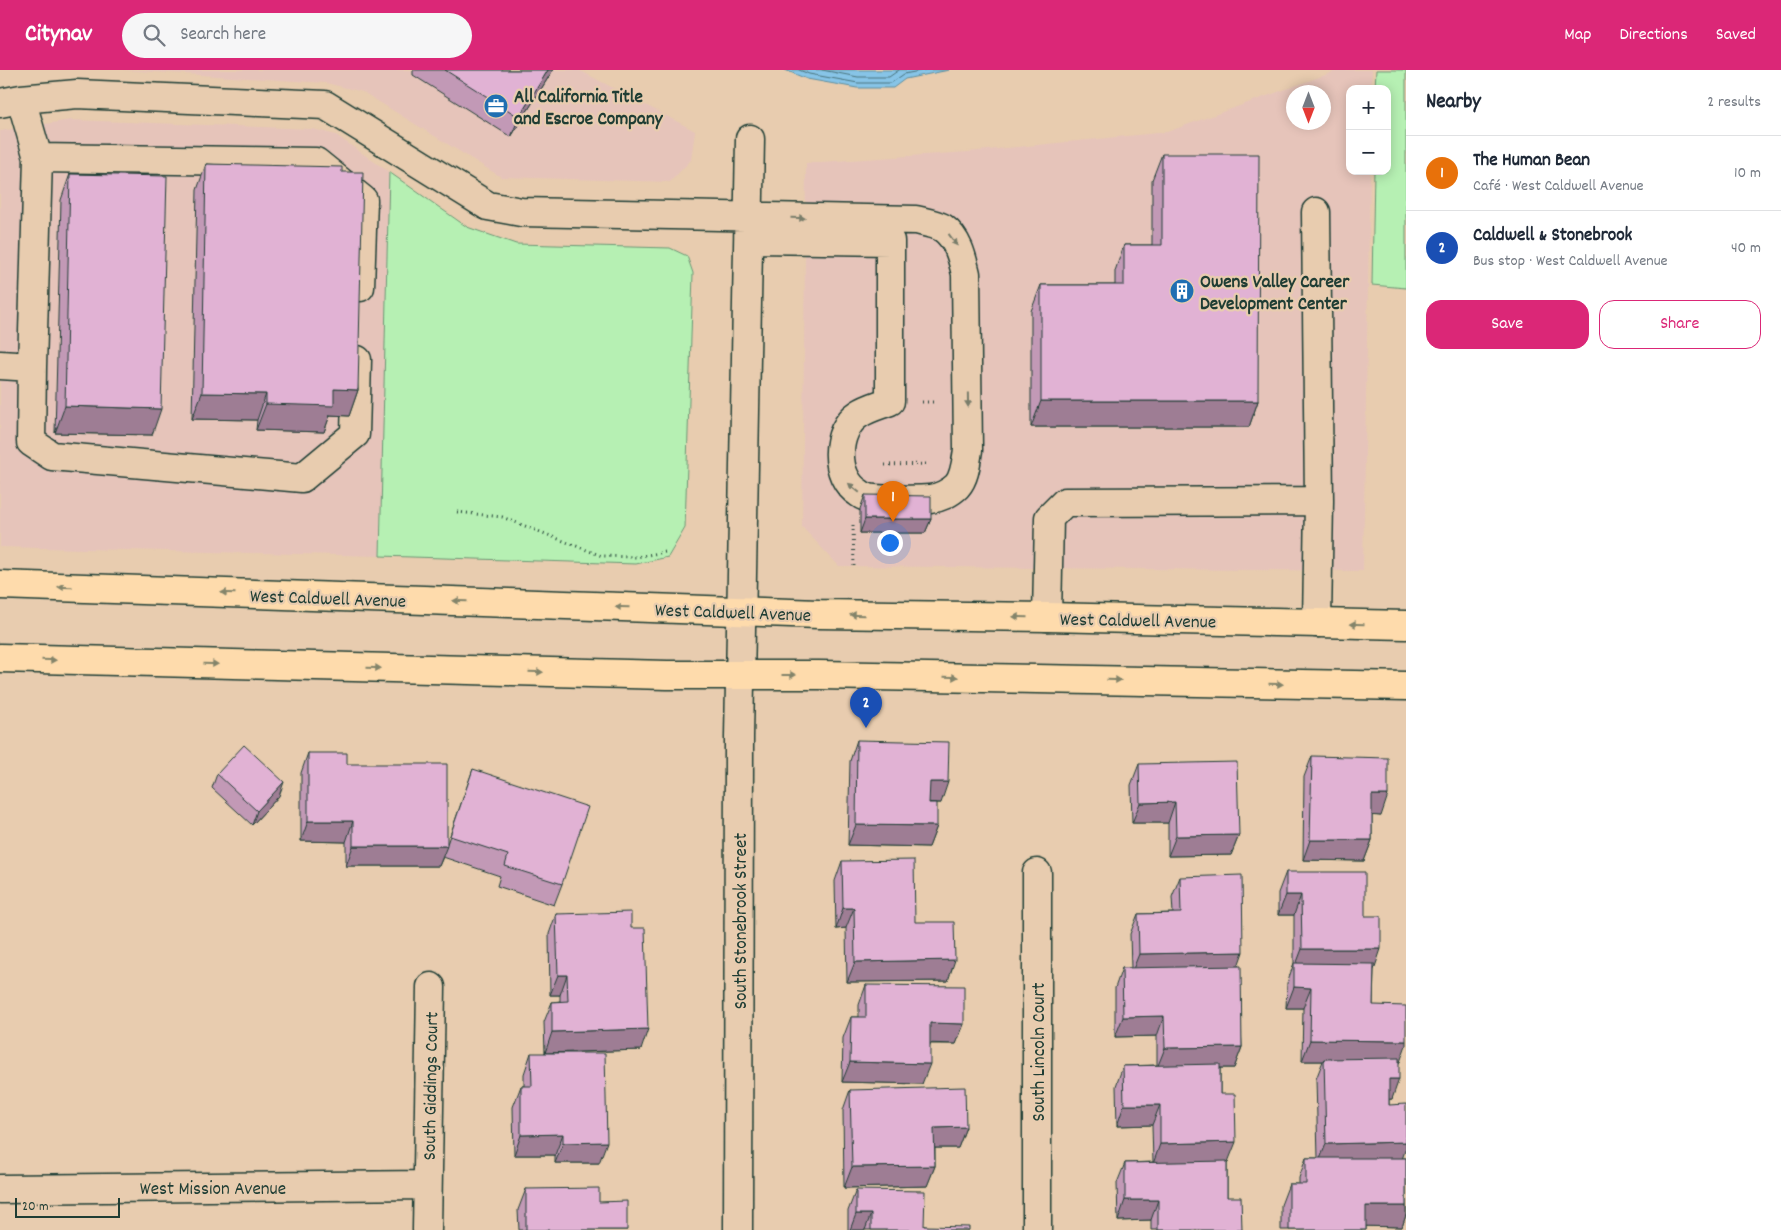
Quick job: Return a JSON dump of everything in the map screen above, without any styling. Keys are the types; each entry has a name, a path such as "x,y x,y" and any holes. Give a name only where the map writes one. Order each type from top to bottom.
{"main road":[{"name":"West Caldwell Avenue","path":"0,585 741,612 1406,625"},
{"path":"0,658 666,675 818,675 1406,686"}],"street":[{"path":"358,337 354,434 302,478 52,456 31,442 38,158 10,101 77,94 325,105 488,206 521,212 749,228 890,241 902,402 858,414 847,426 842,439 840,456 842,472 848,484 870,498 931,499 946,494 958,485 964,473 968,450 966,274 962,253 954,238 942,228 916,220 749,228"},
{"name":"South Stonebrook Street","path":"738,1230 740,675 750,139"},
{"path":"38,158 316,162 363,200 359,307"},
{"path":"1316,212 1319,501 1317,623"},
{"path":"0,366 32,367"},
{"path":"1047,617 1049,518 1065,502 1319,501"},
{"name":"South Lincoln Court","path":"1037,873 1038,1230"},
{"name":"South Giddings Court","path":"427,1230 430,987"},
{"name":"West Mission Avenue","path":"0,1189 427,1186"}],"path":[{"path":"902,402 937,402"},
{"path":"880,466 935,462"},
{"path":"457,512 502,517 602,556 636,557 665,552"},
{"path":"852,519 854,567"}],"shaded area":[{"path":"123,70 579,70 695,131 691,160 670,182 501,177 363,92 326,83"},
{"path":"1339,70 1372,70 1371,85 1346,85 1346,175 1370,175 1363,571 839,566 802,527 806,163 968,152 1167,132 1286,89 1286,130 1331,130 1331,85 1297,85"},
{"path":"71,120 313,129 336,135 389,172 380,556 0,547 0,131"}],"green space":[{"path":"1376,70 1406,70 1406,288 1372,285 1374,175 1391,175 1391,85 1375,85"},
{"path":"389,172 467,227 516,244 670,248 687,256 693,273 685,528 668,557 636,564 380,556"}],"water":[{"path":"785,70 949,70 905,79 893,88 857,88 807,79"}],"building":[{"path":"445,70 548,70 519,117"},
{"name":"Owens Valley Career Development Center","path":"1162,154 1259,154 1258,401 1041,401 1041,285 1124,285 1124,245 1162,245"},
{"path":"206,164 342,167 342,172 363,172 358,390 334,389 334,406 266,404 266,394 202,393"},
{"path":"70,174 167,176 161,409 65,406"},
{"path":"865,495 931,496 931,519 865,519"},
{"path":"857,740 949,742 948,782 930,782 929,803 937,803 937,826 856,825"},
{"path":"244,745 284,782 257,811 217,774"},
{"path":"308,753 347,753 347,764 447,764 447,846 353,846 353,821 308,821"},
{"path":"1312,756 1388,758 1388,795 1372,795 1372,840 1310,840"},
{"path":"1237,762 1239,835 1176,836 1175,802 1140,803 1139,764"},
{"path":"473,769 588,807 562,884 505,866 508,855 450,836"},
{"path":"914,860 915,922 954,922 955,960 855,962 854,908 843,908 842,861"},
{"path":"1286,872 1365,872 1365,916 1381,916 1381,949 1302,949 1301,895 1286,895"},
{"path":"1242,875 1243,952 1139,954 1138,914 1181,913 1180,877"},
{"path":"631,912 631,928 645,928 648,1029 552,1032 552,1002 568,1001 567,975 558,975 556,914"},
{"path":"1294,963 1374,964 1373,1005 1406,1006 1406,1041 1310,1040 1311,988 1294,987"},
{"path":"1241,966 1242,1047 1165,1048 1164,1016 1123,1017 1122,968"},
{"path":"866,985 964,986 964,1024 930,1023 930,1064 850,1062 851,1017 866,1017"},
{"path":"531,1053 605,1053 607,1142 563,1143 563,1134 521,1135 521,1086 532,1086"},
{"path":"1399,1058 1399,1079 1389,1079 1389,1105 1406,1104 1406,1142 1326,1144 1324,1059"},
{"path":"1220,1064 1220,1094 1235,1094 1236,1142 1160,1144 1160,1105 1124,1105 1123,1066"},
{"path":"965,1087 966,1127 934,1128 935,1166 852,1167 850,1090"},
{"path":"1306,1158 1406,1158 1406,1206 1366,1206 1366,1230 1289,1230 1289,1184 1306,1184"},
{"path":"1227,1161 1227,1197 1241,1197 1242,1230 1158,1230 1158,1200 1125,1200 1125,1163"},
{"path":"599,1188 599,1202 627,1201 627,1230 526,1230 526,1189"},
{"path":"856,1190 925,1191 924,1226 969,1227 969,1230 871,1230 871,1214 856,1214"}],"place":[{"name":"All California Title and Escroe Company","path":"496,106"},
{"name":"Owens Valley Career Development Center","path":"1182,291"},
{"name":"The Human Bean","path":"893,522"},
{"name":"Caldwell & Stonebrook","path":"866,728"}]}
